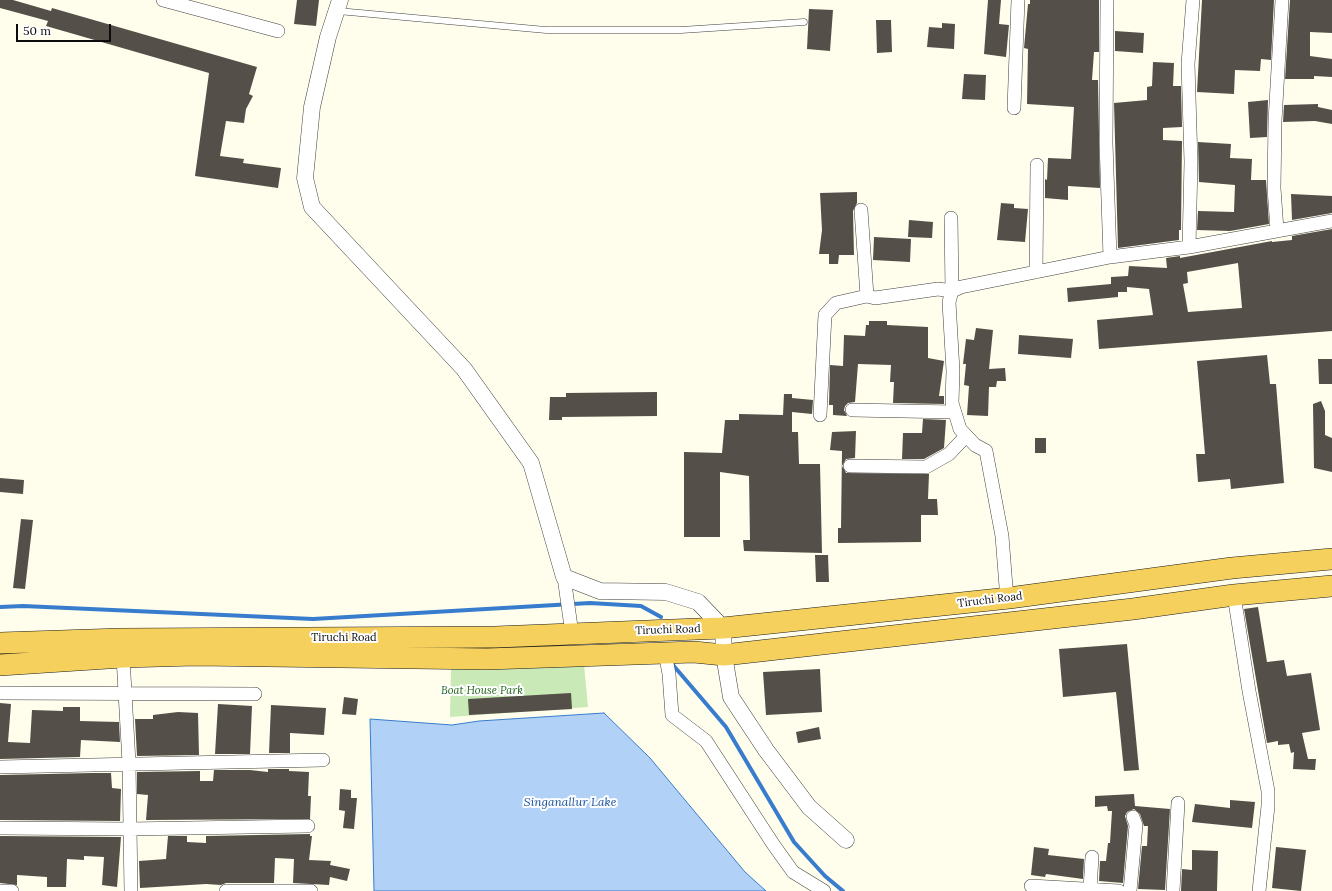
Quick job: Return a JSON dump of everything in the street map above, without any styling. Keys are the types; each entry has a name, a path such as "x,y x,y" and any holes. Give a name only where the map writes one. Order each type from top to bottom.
{"highway":[{"name":"Tiruchi Road","path":"0,643 120,639 495,637 723,628 1009,598 1232,568 1332,559"},
{"path":"0,666 123,657 299,655 487,658 694,652 724,655 1132,609 1234,595 1332,586"}],"street":[{"path":"163,0 278,31"},
{"path":"1014,108 1018,0"},
{"path":"1107,0 1106,143 1110,257"},
{"path":"1189,247 1191,162 1188,64 1193,0"},
{"path":"1277,230 1274,188 1275,121 1282,0"},
{"path":"338,5 328,37 312,108 305,178 312,207 464,369 531,463 564,577 572,634"},
{"path":"1036,272 1037,164"},
{"path":"861,210 867,296"},
{"path":"951,218 952,291 949,302 953,371 952,403 960,429 975,445 986,451 1002,536 1006,586 1009,598"},
{"path":"820,415 825,316 836,303 867,296 875,298 938,289 952,291 961,287 1110,257 1189,247 1332,221"},
{"path":"852,410 954,412"},
{"path":"850,466 926,467 949,454 966,436"},
{"path":"564,577 600,591 666,592 698,602 723,628 724,655 731,697 766,750 809,807 846,840"},
{"path":"1234,595 1249,691 1268,791 1268,806 1259,891"},
{"path":"665,653 669,674 672,715 706,741 793,872 824,891"},
{"path":"123,657 129,763 131,891"},
{"path":"0,694 255,694"},
{"path":"0,767 129,763 323,760"},
{"path":"1173,891 1178,803"},
{"path":"1130,891 1136,825 1133,817"},
{"path":"0,828 129,829 308,826"},
{"path":"1090,889 1092,857"},
{"path":"1031,886 1119,891"},
{"path":"0,891 12,891"},
{"path":"226,891 311,891"}],"lane":[{"path":"338,5 546,30 681,30 804,22"}],"green space":[{"name":"Boat House Park","path":"584,665 588,707 450,717 451,669"}],"water":[{"name":"Singanallur Lake","path":"604,713 650,758 745,872 766,891 374,891 370,719 452,725 479,721"}],"building":[{"path":"0,0 13,0 51,11 52,8 257,67 249,94 253,96 246,109 244,123 226,121 220,156 244,159 243,163 281,168 278,188 195,176 209,73 46,26 48,21 0,8"},
{"path":"297,0 319,0 316,26 294,24"},
{"path":"988,0 1001,0 999,24 1009,25 1006,57 984,54"},
{"path":"1030,0 1099,0 1099,52 1094,52 1092,80 1098,80 1100,188 1068,186 1068,200 1045,198 1045,179 1047,180 1048,158 1071,159 1074,107 1027,104 1028,49 1024,48 1028,4 1030,4"},
{"path":"1202,0 1274,0 1271,60 1261,59 1260,71 1235,70 1234,94 1197,92"},
{"path":"1290,0 1332,0 1332,33 1310,32 1310,56 1332,59 1332,77 1314,76 1314,79 1285,79"},
{"path":"809,9 833,10 830,51 807,49"},
{"path":"876,20 891,20 892,52 877,53"},
{"path":"942,23 955,24 954,49 927,47 929,27 942,28"},
{"path":"1115,31 1144,33 1143,53 1115,51"},
{"path":"1153,62 1174,63 1173,86 1181,86 1182,127 1163,128 1163,140 1182,141 1181,230 1179,230 1179,240 1118,248 1114,103 1147,100 1147,87 1152,86"},
{"path":"964,74 986,75 985,100 962,99"},
{"path":"1268,100 1267,137 1250,138 1248,102"},
{"path":"1318,104 1318,107 1332,110 1332,124 1315,121 1283,122 1284,105"},
{"path":"1198,142 1231,144 1230,158 1252,159 1251,180 1266,180 1269,224 1230,231 1197,230 1198,211 1234,212 1235,185 1199,182"},
{"path":"857,192 857,203 853,211 854,255 839,255 838,264 829,264 829,254 819,254 822,230 820,193"},
{"path":"1291,194 1332,196 1332,213 1292,220"},
{"path":"1001,203 1014,204 1014,208 1028,209 1025,242 997,240"},
{"path":"909,220 933,222 932,238 908,237"},
{"path":"1332,229 1332,331 1099,349 1097,320 1153,315 1149,289 1127,287 1127,292 1118,292 1118,297 1068,302 1067,288 1111,284 1111,277 1128,276 1129,266 1167,268 1166,258 1180,256 1180,258 1272,241 1292,240 1292,236","holes":["1238,263 1242,308 1188,312 1183,284 1188,283 1187,272"]},
{"path":"874,237 911,239 910,262 873,260"},
{"path":"869,321 887,321 887,325 928,327 928,358 944,361 939,396 944,396 944,404 893,403 894,382 890,382 891,365 858,364 855,402 848,403 845,406 844,410 847,416 833,415 833,405 829,405 830,365 843,366 844,335 865,336 866,325 869,325"},
{"path":"976,328 993,330 989,369 1005,368 1006,381 997,381 996,387 989,387 988,416 967,415 969,386 964,385 966,364 963,364 966,339 974,340"},
{"path":"1019,335 1073,339 1071,358 1018,354"},
{"path":"1267,355 1270,384 1276,384 1284,483 1231,489 1230,479 1198,482 1196,454 1205,454 1197,361"},
{"path":"1318,359 1332,359 1332,384 1319,384"},
{"path":"657,392 657,416 562,417 562,420 549,420 550,397 566,397 566,393"},
{"path":"784,394 792,394 792,398 813,400 812,414 792,412 792,432 798,432 799,464 820,464 822,553 744,551 743,540 750,540 749,476 720,472 720,537 684,537 684,452 722,453 725,420 739,420 739,414 783,415"},
{"path":"1321,401 1325,411 1325,435 1332,438 1332,472 1314,468 1313,404"},
{"path":"923,419 946,420 944,448 924,459 902,459 903,433 922,433"},
{"path":"856,431 855,458 846,459 842,466 846,473 929,474 928,499 937,499 938,515 921,515 921,542 838,543 838,528 841,528 842,451 830,450 832,432"},
{"path":"1035,438 1046,438 1046,453 1035,453"},
{"path":"0,478 24,480 23,494 0,492"},
{"path":"21,519 33,520 25,589 13,588"},
{"path":"815,555 828,555 829,582 816,582"},
{"path":"1258,607 1267,662 1284,660 1287,676 1311,673 1320,730 1302,733 1308,759 1316,759 1315,770 1293,769 1294,752 1291,753 1289,744 1278,745 1278,741 1267,743 1244,609"},
{"path":"1127,644 1139,770 1124,771 1116,692 1063,697 1059,649"},
{"path":"820,669 822,712 766,715 763,672"},
{"path":"571,693 572,709 469,715 468,699"},
{"path":"344,697 358,699 356,715 342,714"},
{"path":"0,703 11,704 8,742 30,743 32,710 63,711 63,707 80,707 80,721 119,722 120,742 81,740 80,757 0,759"},
{"path":"218,704 252,706 250,754 215,754"},
{"path":"271,705 326,708 324,735 290,733 290,753 269,753"},
{"path":"178,712 198,713 199,755 137,756 135,719 153,719 153,715"},
{"path":"819,727 821,739 798,743 796,732"},
{"path":"268,769 289,769 289,771 309,772 308,796 311,796 310,819 146,820 148,795 137,794 137,772 200,771 200,781 213,781 214,770 250,770 268,772"},
{"path":"111,773 112,788 121,789 120,821 0,820 0,775"},
{"path":"340,789 351,790 351,798 357,798 354,829 343,828 345,811 339,810"},
{"path":"1134,794 1135,806 1170,809 1165,890 1138,889 1142,846 1147,846 1148,826 1144,826 1140,814 1134,809 1127,812 1125,816 1128,826 1123,883 1099,881 1100,861 1106,861 1108,843 1110,843 1112,811 1108,811 1107,806 1095,807 1095,796"},
{"path":"1230,800 1255,802 1252,828 1192,822 1195,804 1230,808"},
{"path":"310,834 310,836 312,836 309,860 331,861 330,865 350,869 347,881 330,877 329,885 293,883 294,859 275,858 274,883 226,883 221,885 206,884 140,888 139,861 166,859 168,836 187,836 187,842 206,843 206,836"},
{"path":"0,836 121,837 117,887 102,885 104,857 84,856 84,860 67,859 66,887 47,887 47,877 17,875 17,885 0,883"},
{"path":"1034,847 1049,849 1048,855 1084,859 1083,879 1046,874 1045,877 1031,875"},
{"path":"1276,847 1306,850 1301,891 1272,888"},
{"path":"1192,850 1218,851 1217,891 1181,891 1182,869 1192,870"}],"waterway":[{"path":"0,607 23,606 313,619 590,603 641,606 661,617"},
{"path":"673,665 726,727 794,842 825,876 843,891"}]}
